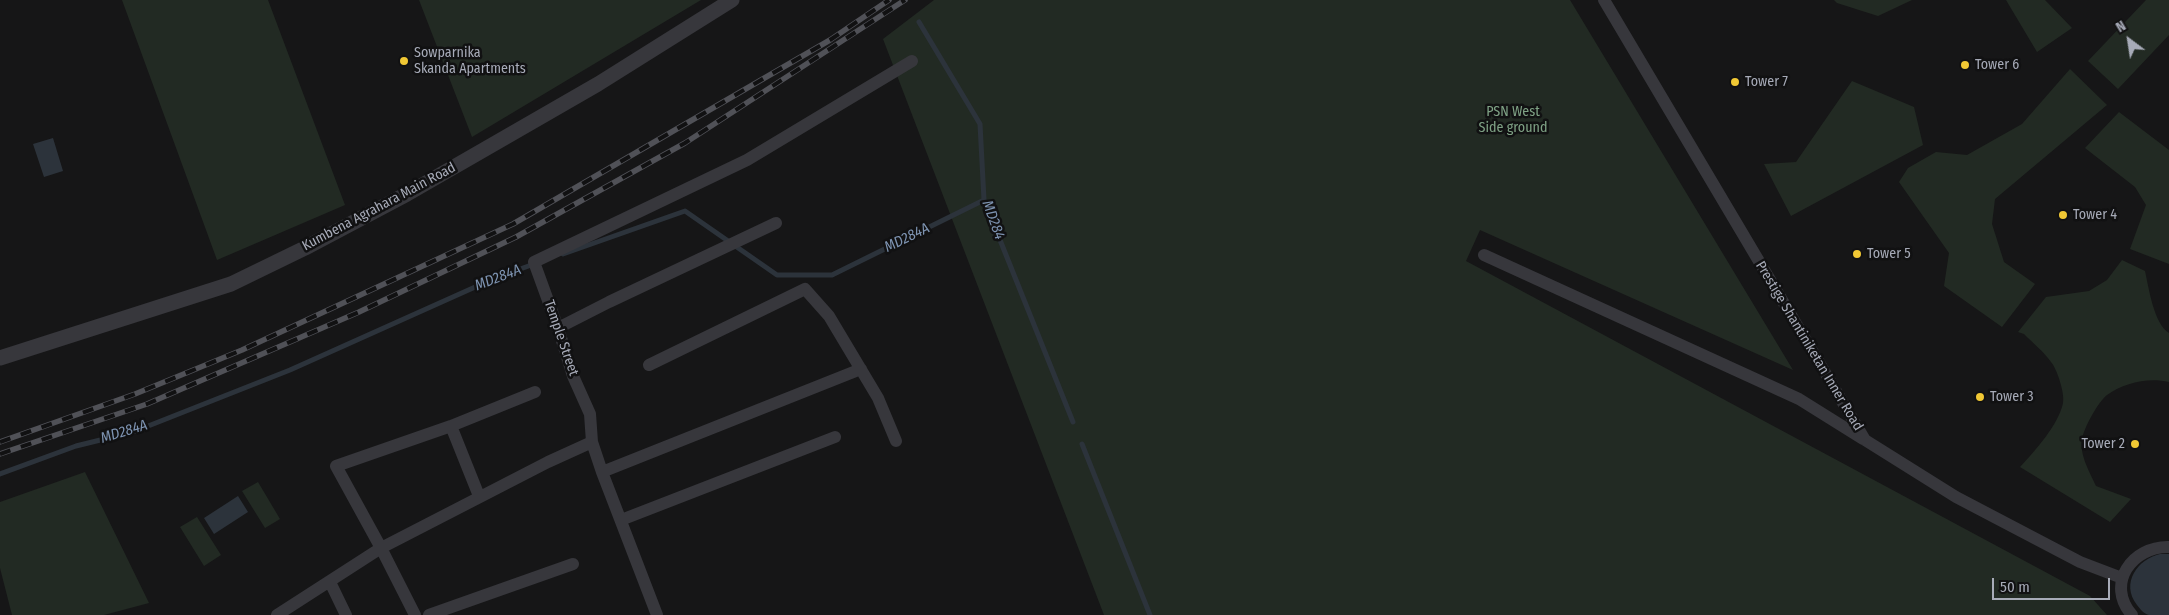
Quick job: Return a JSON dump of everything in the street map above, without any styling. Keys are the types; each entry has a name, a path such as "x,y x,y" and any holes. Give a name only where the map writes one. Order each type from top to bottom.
{"street":[{"name":"Kumbena Agrahara Main Road","path":"0,358 231,284 305,248 407,194 598,84 732,0"},
{"name":"Prestige Shantiniketan Inner Road","path":"1604,0 1865,440 1956,497 2080,562 2122,578"},
{"name":"Temple Street","path":"592,442 590,414 573,376 534,262 747,160 912,61"},
{"path":"558,328 776,223"},
{"path":"1484,255 1799,399 1865,440"},
{"path":"649,365 805,289 830,316 878,398 896,441"},
{"path":"602,472 861,368"},
{"path":"415,615 336,466 451,426 535,392"},
{"path":"451,426 479,496"},
{"path":"621,520 835,436"},
{"path":"280,614 381,548 479,496 592,442 657,615"},
{"path":"2132,615 2123,601 2121,590 2122,578 2127,567 2146,550 2169,547"},
{"path":"429,615 574,564"},
{"path":"330,582 346,615"}],"green space":[{"path":"122,0 268,0 345,205 217,260"},
{"path":"419,0 701,0 472,137"},
{"name":"PSN West Side ground","path":"934,0 1570,0 1793,370 1480,230 1466,261 2090,596 2107,615 1104,615 883,39"},
{"path":"1834,0 1912,0 1878,16 1837,3"},
{"path":"2006,0 2045,0 2072,28 2037,52"},
{"path":"2146,0 2169,0 2169,35 2118,89 2088,61"},
{"path":"2070,69 2107,105 1995,199 1992,224 2004,262 2035,284 2002,327 1944,286 1949,253 1899,182 1908,168 1936,152 1967,155 2022,124"},
{"path":"1852,81 1914,107 1923,145 1791,216 1764,164 1796,162"},
{"path":"2119,112 2169,150 2169,264 2130,249 2146,205 2135,187 2085,148"},
{"path":"2122,260 2145,271 2150,296 2159,322 2169,333 2169,382 2153,380 2136,382 2121,387 2107,395 2085,428 2081,445 2082,451 2096,486 2131,499 2110,522 2020,467 2057,420 2063,403 2063,393 2053,365 2024,334 2018,332 2046,297 2089,291 2107,280"},
{"path":"85,472 149,603 104,615 12,615 0,568 0,502"},
{"path":"258,482 280,519 265,528 242,491"},
{"path":"197,517 221,555 204,566 180,527"}],"shaded area":[{"path":"53,138 63,171 44,177 33,144"},
{"path":"238,496 248,512 214,534 204,518"},
{"path":"2160,554 2169,554 2169,615 2149,615 2141,610 2132,597 2131,581 2134,573 2145,561"}],"waterway":[{"name":"MD284","path":"919,22 980,124 984,200 1073,422"},
{"name":"MD284A","path":"563,254 685,211 777,275 832,275 984,200"},
{"name":"MD284A","path":"0,474 76,446 133,432 290,370 493,279 534,264"},
{"name":"MD284","path":"1082,444 1150,615"}],"railway":[{"path":"0,442 135,394 242,350 513,224 830,40 889,0"},
{"path":"0,454 147,404 359,312 516,237 685,143 905,0"}],"place":[{"name":"Sowparnika Skanda Apartments","path":"404,61"},
{"name":"Tower 6","path":"1965,65"},
{"name":"Tower 7","path":"1735,82"},
{"name":"Tower 4","path":"2063,215"},
{"name":"Tower 5","path":"1857,254"},
{"name":"Tower 3","path":"1980,397"},
{"name":"Tower 2","path":"2135,444"}]}
